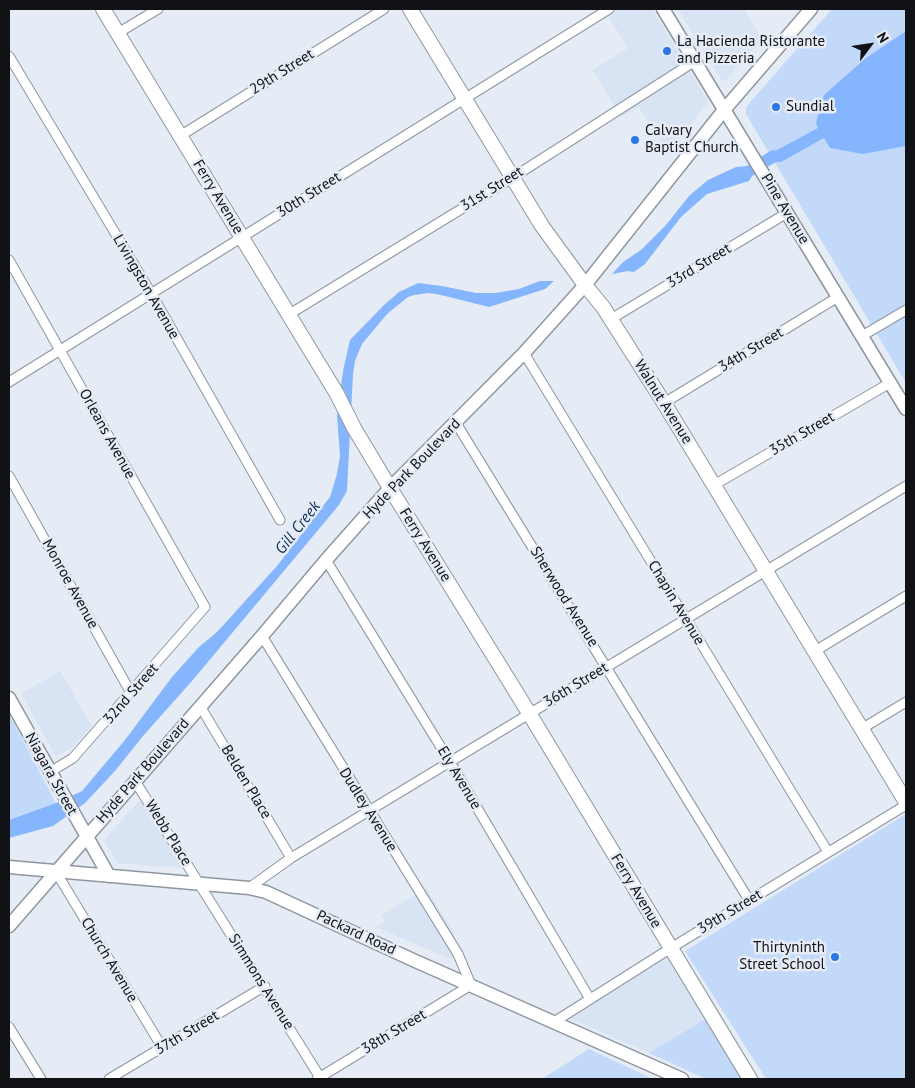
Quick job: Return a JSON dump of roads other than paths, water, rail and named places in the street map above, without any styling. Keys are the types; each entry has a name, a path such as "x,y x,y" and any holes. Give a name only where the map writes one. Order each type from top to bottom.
{"main road":[{"name":"Ferry Avenue","path":"103,9 336,394 390,488 529,713 750,1079"},
{"name":"Walnut Avenue","path":"410,9 542,226 612,320 664,403 863,728 906,804"},
{"name":"Pine Avenue","path":"663,9 906,409"},
{"name":"Hyde Park Boulevard","path":"9,926 390,488 524,353 585,285 724,110 809,9"},
{"name":"Niagara Street","path":"9,698 109,876"},
{"name":"Packard Road","path":"9,867 248,888 266,892 682,1079"}],"street":[{"path":"118,33 158,9"},
{"name":"29th Street","path":"180,136 384,9"},
{"name":"30th Street","path":"9,382 241,236 609,9"},
{"name":"Livingston Avenue","path":"9,56 151,293 280,520"},
{"name":"31st Street","path":"288,315 512,178 695,61"},
{"name":"33rd Street","path":"612,320 787,213"},
{"name":"Orleans Avenue","path":"9,260 205,607"},
{"name":"34th Street","path":"664,403 838,297"},
{"path":"862,336 906,310"},
{"name":"Chapin Avenue","path":"524,353 828,852"},
{"name":"35th Street","path":"714,485 890,383"},
{"name":"Sherwood Avenue","path":"456,423 749,900"},
{"name":"Monroe Avenue","path":"9,476 131,693"},
{"name":"36th Street","path":"248,888 291,858 906,486"},
{"name":"Ely Avenue","path":"326,560 450,762 590,999"},
{"path":"815,651 906,596"},
{"name":"32nd Street","path":"50,772 73,758 205,607"},
{"name":"Dudley Avenue","path":"262,636 458,954 471,985"},
{"path":"863,728 906,702"},
{"name":"Belden Place","path":"200,706 291,858"},
{"name":"Webb Place","path":"135,781 201,884"},
{"name":"39th Street","path":"554,1022 906,804"},
{"name":"Church Avenue","path":"56,872 162,1047"},
{"name":"Simmons Avenue","path":"201,884 319,1079"},
{"name":"38th Street","path":"319,1079 471,985"},
{"name":"37th Street","path":"109,1079 264,986"},
{"path":"9,1027 41,1079"}],"water":[{"path":"906,31 906,146 863,154 830,148 824,138 781,162 776,162 752,176 749,181 707,194 681,217 645,264 634,272 628,271 612,274 623,262 641,250 666,225 689,196 708,180 736,167 747,166 770,151 777,150 818,128 816,123 824,95 866,58"},
{"path":"540,281 554,281 545,289 489,307 429,293 408,297 387,314 362,344 355,361 347,491 339,505 192,681 85,803 53,826 9,838 9,820 56,803 82,791 125,740 172,677 199,647 217,632 277,566 330,497 340,456 337,416 343,371 350,340 399,292 418,283 476,293 495,293 519,289"}],"place":[{"name":"La Hacienda Ristorante and Pizzeria","path":"667,51"},
{"name":"Sundial","path":"776,107"},
{"name":"Calvary Baptist Church","path":"635,140"},
{"name":"Thirtyninth Street School","path":"835,957"}],"water label":[{"name":"Gill Creek","path":"298,528"}]}
